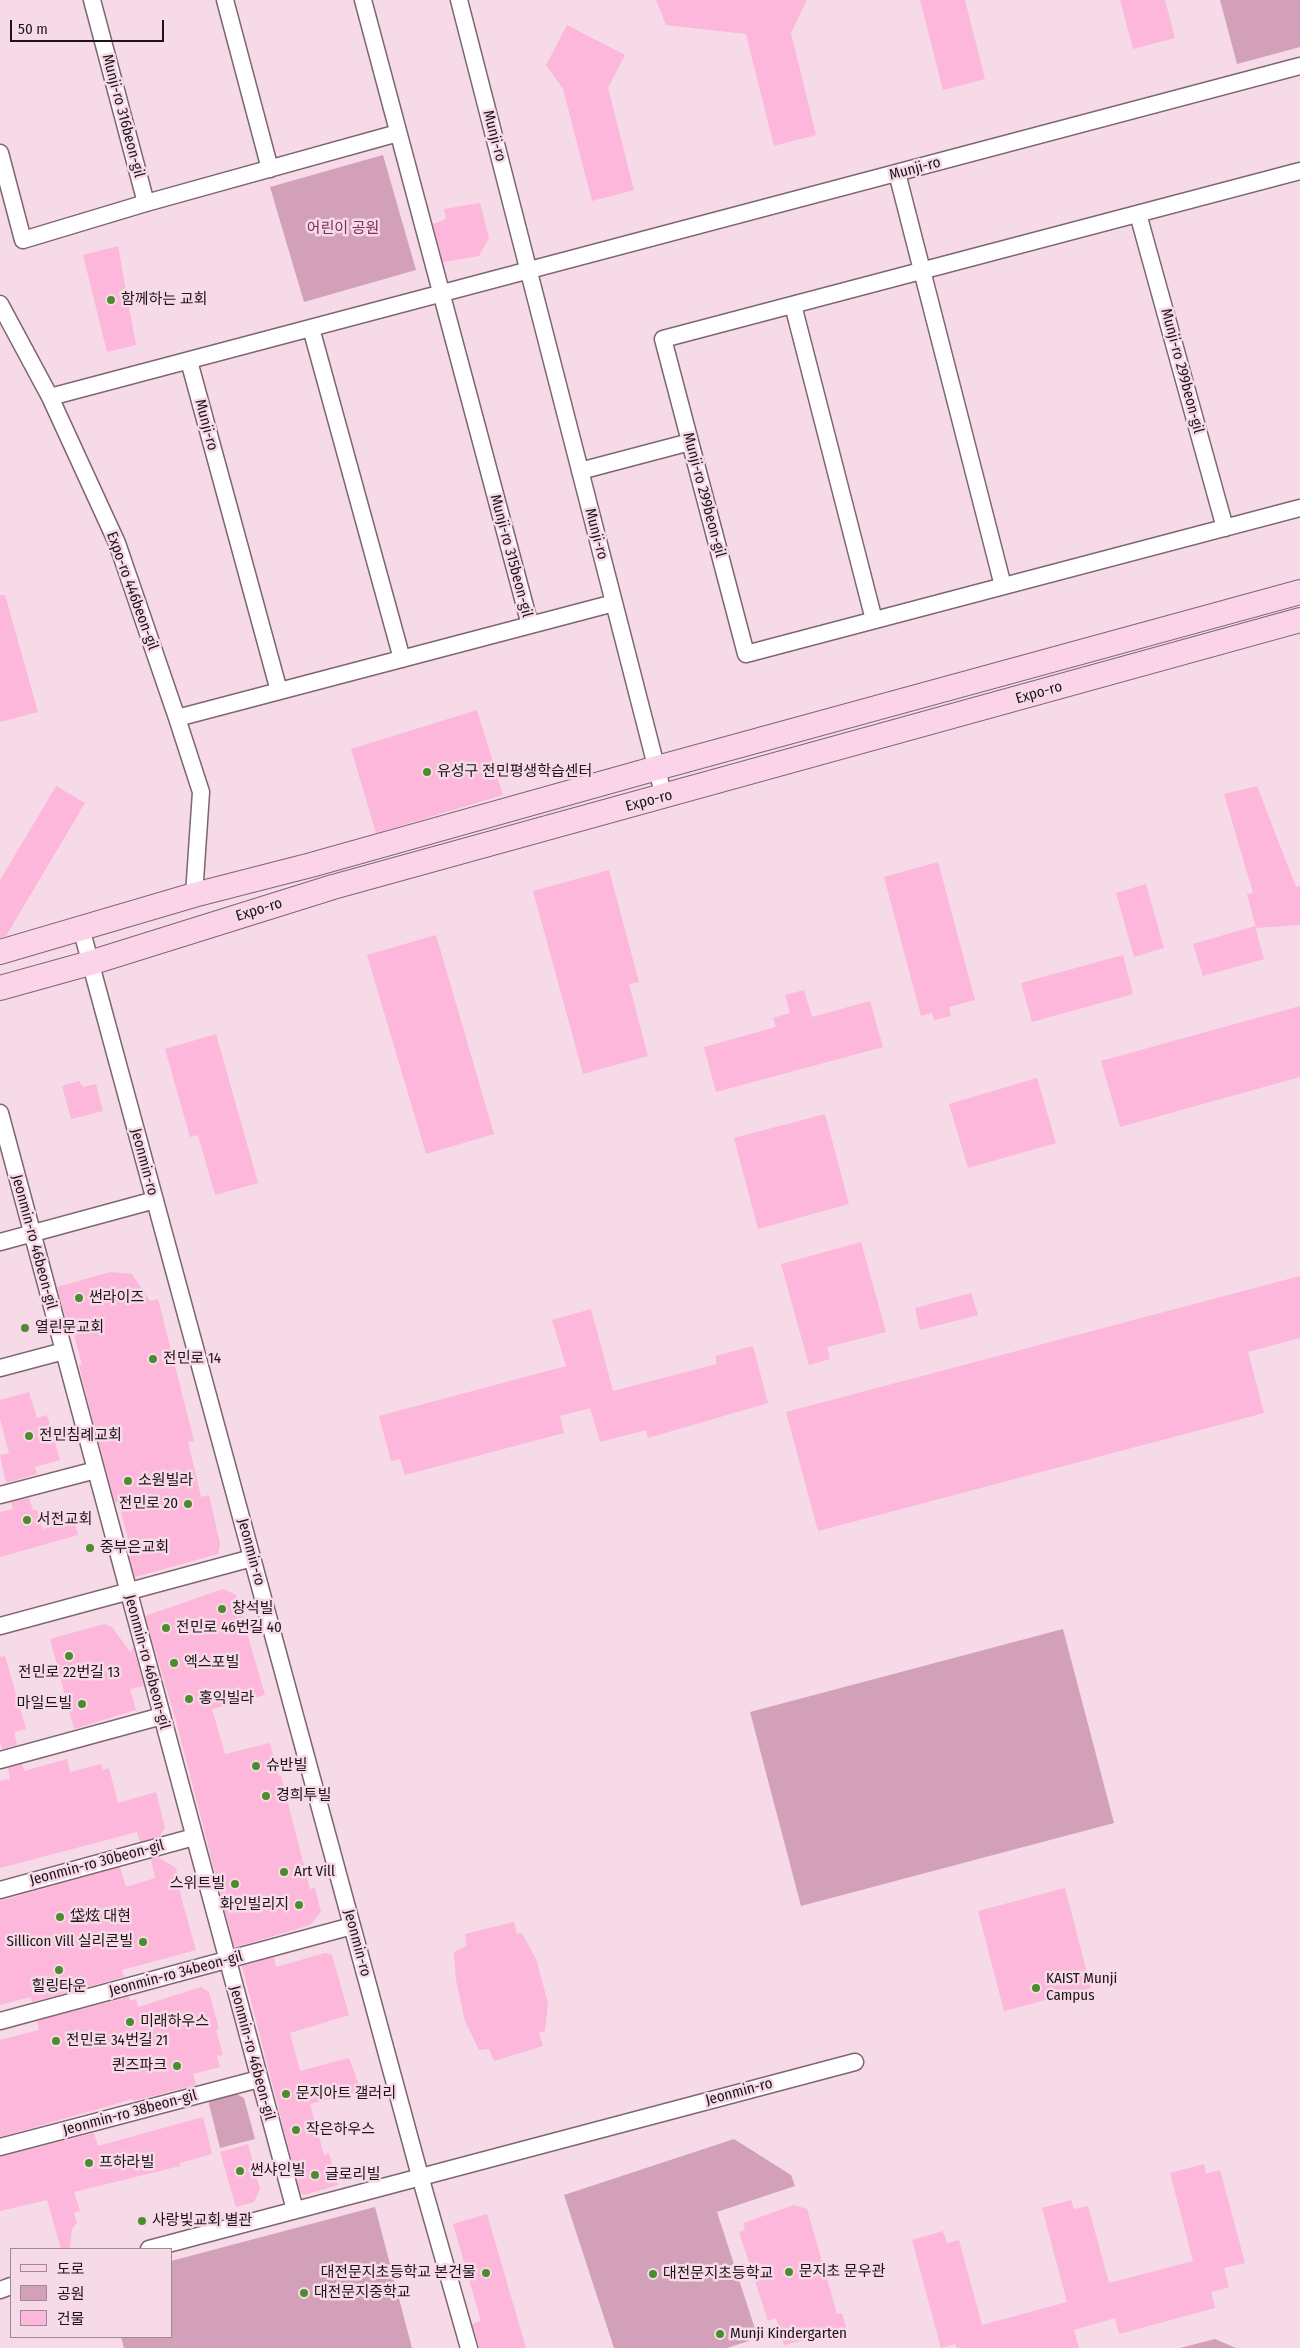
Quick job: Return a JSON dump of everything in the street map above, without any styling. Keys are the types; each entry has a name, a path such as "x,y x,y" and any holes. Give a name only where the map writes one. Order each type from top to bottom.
{"main road":[{"name":"Expo-ro","path":"0,952 194,895 468,822 657,768 1300,592"},
{"name":"Expo-ro","path":"0,988 90,963 333,887 1300,620"}],"street":[{"name":"Munji-ro 316beon-gil","path":"92,0 146,204"},
{"path":"225,0 270,169"},
{"path":"363,0 440,295"},
{"name":"Munji-ro","path":"459,0 664,797"},
{"name":"Munji-ro","path":"50,397 1300,66"},
{"path":"0,153 23,240 398,133"},
{"name":"Munji-ro 299beon-gil","path":"1300,171 663,339 746,654 1300,508"},
{"path":"897,173 1003,586"},
{"name":"Munji-ro 299beon-gil","path":"1138,214 1225,528"},
{"name":"Munji-ro 315beon-gil","path":"177,718 530,625 440,295"},
{"name":"Expo-ro 446beon-gil","path":"0,304 50,397 116,543 177,718 200,792 194,895"},
{"path":"793,304 874,620"},
{"path":"311,328 402,659"},
{"name":"Munji-ro","path":"189,361 279,691"},
{"path":"580,471 690,442"},
{"path":"530,625 614,603"},
{"name":"Jeonmin-ro","path":"81,928 420,2176 469,2348"},
{"name":"Jeonmin-ro 46beon-gil","path":"0,1113 295,2210"},
{"path":"0,1242 155,1200"},
{"path":"0,1368 64,1351"},
{"path":"0,1495 96,1470"},
{"path":"0,1626 252,1558"},
{"path":"0,1760 162,1716"},
{"name":"Jeonmin-ro 30beon-gil","path":"0,1890 194,1837"},
{"name":"Jeonmin-ro 34beon-gil","path":"0,2021 352,1926"},
{"name":"Jeonmin-ro","path":"153,2248 855,2062"},
{"name":"Jeonmin-ro 38beon-gil","path":"0,2147 259,2079"}],"green space":[{"path":"1220,0 1300,0 1300,47 1237,64"},
{"name":"어린이 공원","path":"383,155 416,270 304,302 270,187"},
{"path":"1063,1629 1114,1823 801,1906 750,1712"},
{"path":"233,2092 244,2098 255,2139 220,2148 207,2096"},
{"path":"734,2139 791,2175 795,2186 717,2212 758,2338 727,2348 614,2348 564,2195"},
{"name":"대전문지중학교","path":"375,2207 412,2348 124,2348 121,2338 172,2338 172,2261"},
{"path":"1215,2339 1236,2348 1180,2348"}],"building":[{"path":"656,0 807,0 791,33 816,135 774,146 746,34 666,25"},
{"path":"920,0 965,0 985,79 943,90"},
{"path":"1120,0 1165,0 1175,38 1133,49"},
{"path":"567,25 625,55 608,88 634,190 592,201 563,89 546,65"},
{"path":"480,203 489,238 479,256 443,262 433,224 446,219 444,209"},
{"name":"함께하는 교회","path":"118,246 136,345 107,352 83,255"},
{"path":"0,595 5,595 38,712 0,722"},
{"name":"유성구 전민평생학습센터","path":"477,710 503,795 376,833 351,749"},
{"path":"56,786 85,803 6,936 0,938 0,880"},
{"path":"1257,786 1296,887 1300,886 1300,925 1256,928 1247,894 1253,893 1224,794"},
{"path":"938,862 975,1000 949,1007 951,1016 934,1020 932,1013 921,1016 884,877"},
{"path":"609,870 639,982 629,984 648,1056 583,1074 533,891"},
{"path":"1146,884 1164,948 1134,957 1116,893"},
{"path":"1255,926 1264,959 1203,976 1193,944"},
{"path":"436,935 494,1134 426,1154 367,955"},
{"path":"1123,955 1133,994 1032,1022 1021,983"},
{"path":"804,990 812,1017 870,1001 883,1047 716,1092 704,1047 776,1027 773,1018 790,1013 785,995"},
{"path":"1300,1006 1300,1077 1120,1127 1101,1061"},
{"path":"216,1034 258,1183 215,1195 198,1135 190,1137 165,1049"},
{"path":"1037,1078 1056,1143 968,1168 949,1104"},
{"path":"79,1081 83,1087 96,1084 103,1111 71,1119 62,1086"},
{"path":"825,1114 849,1204 758,1229 734,1138"},
{"path":"861,1242 886,1332 827,1347 830,1359 809,1365 781,1264"},
{"path":"110,1272 132,1274 150,1301 158,1299 194,1441 188,1442 201,1497 209,1495 220,1544 218,1554 135,1577 127,1547 130,1546 118,1502 115,1503 79,1365 82,1364 69,1318 66,1319 57,1287"},
{"path":"1300,1276 1300,1338 1248,1352 1264,1413 818,1531 786,1412"},
{"path":"971,1293 978,1315 920,1330 915,1308"},
{"path":"591,1309 613,1391 717,1364 715,1356 753,1346 768,1403 648,1438 646,1430 600,1442 590,1408 560,1416 564,1433 405,1475 400,1459 391,1461 379,1416 566,1366 552,1320"},
{"name":"전민침례교회","path":"29,1392 37,1418 47,1415 60,1460 35,1467 37,1474 6,1483 0,1455 9,1453 0,1419 0,1400"},
{"path":"29,1498 33,1510 37,1510 43,1529 74,1521 78,1535 0,1557 0,1512 13,1509 11,1502"},
{"path":"223,1589 236,1595 265,1695 212,1709 225,1754 270,1743 279,1777 281,1776 310,1889 315,1888 321,1912 310,1925 237,1947 234,1946 176,1721 145,1616"},
{"path":"104,1624 112,1627 131,1653 133,1646 144,1686 130,1689 136,1710 74,1729 50,1639"},
{"path":"5,1656 26,1729 14,1732 17,1745 2,1749 0,1741 0,1657"},
{"path":"67,1759 70,1772 101,1764 103,1770 109,1768 118,1803 156,1792 165,1828 160,1836 140,1842 137,1832 0,1868 0,1781 10,1779 8,1768 22,1764 24,1771"},
{"path":"158,1857 176,1868 181,1897 196,1950 122,1970 124,1977 32,2002 31,1997 0,2005 0,1901 120,1867 126,1887 155,1878 151,1859"},
{"path":"1065,1888 1091,1988 1004,2011 978,1911"},
{"path":"514,1922 517,1934 522,1933 536,1959 548,2003 545,2031 539,2033 543,2046 494,2061 489,2049 479,2050 465,2021 456,1980 454,1952 466,1946 465,1934"},
{"path":"325,1953 332,1955 349,2015 290,2033 300,2071 349,2058 361,2091 310,2104 324,2155 329,2153 338,2185 304,2195 300,2192 242,1966 274,1957 276,1967"},
{"path":"201,1987 209,1992 219,2029 216,2030 223,2055 217,2056 220,2067 193,2074 196,2085 133,2101 133,2099 0,2137 0,2040 39,2030 37,2021 129,1997 130,2001 136,1999 138,2007"},
{"path":"203,2117 212,2154 180,2163 180,2166 74,2192 80,2211 74,2213 77,2223 72,2229 70,2248 61,2248 47,2200 0,2211 0,2157 94,2133 98,2146"},
{"name":"썬샤인빌","path":"248,2144 260,2189 254,2202 236,2207 220,2152"},
{"path":"1204,2164 1206,2174 1220,2170 1245,2263 1224,2268 1229,2287 1211,2292 1215,2308 1119,2334 1115,2318 1074,2330 1079,2348 957,2348 955,2344 941,2348 912,2240 943,2231 947,2243 959,2240 982,2325 1067,2302 1042,2208 1071,2200 1074,2209 1088,2206 1109,2283 1193,2261 1170,2173"},
{"name":"문지초 문우관","path":"794,2205 807,2209 837,2314 842,2313 847,2330 784,2345 776,2318 768,2321 739,2232 745,2230 743,2223"},
{"name":"대전문지초등학교 본건물","path":"487,2214 526,2348 479,2348 472,2324 481,2321 453,2224"}],"place":[{"name":"함께하는 교회","path":"111,300"},
{"name":"유성구 전민평생학습센터","path":"427,772"},
{"name":"썬라이즈","path":"79,1298"},
{"name":"열린문교회","path":"25,1328"},
{"name":"전민로 14","path":"153,1359"},
{"name":"전민침례교회","path":"29,1436"},
{"name":"소원빌라","path":"128,1481"},
{"name":"전민로 20","path":"188,1504"},
{"name":"서전교회","path":"27,1520"},
{"name":"중부은교회","path":"90,1548"},
{"name":"창석빌","path":"222,1609"},
{"name":"전민로 46번길 40","path":"166,1628"},
{"name":"전민로 22번길 13","path":"69,1656"},
{"name":"엑스포빌","path":"174,1663"},
{"name":"홍익빌라","path":"189,1699"},
{"name":"마일드빌","path":"82,1704"},
{"name":"슈반빌","path":"256,1766"},
{"name":"경희투빌","path":"266,1796"},
{"name":"Art Vill","path":"284,1872"},
{"name":"스위트빌","path":"235,1884"},
{"name":"화인빌리지","path":"299,1905"},
{"name":"垈炫 대현","path":"60,1917"},
{"name":"Sillicon Vill 실리콘빌","path":"143,1942"},
{"name":"힐링타운","path":"59,1970"},
{"name":"KAIST Munji Campus","path":"1036,1988"},
{"name":"미래하우스","path":"130,2022"},
{"name":"전민로 34번길 21","path":"56,2041"},
{"name":"퀸즈파크","path":"177,2066"},
{"name":"문지아트 갤러리","path":"286,2094"},
{"name":"작은하우스","path":"296,2130"},
{"name":"프하라빌","path":"89,2163"},
{"name":"썬샤인빌","path":"240,2171"},
{"name":"글로리빌","path":"315,2175"},
{"name":"사랑빛교회 별관","path":"142,2221"},
{"name":"문지초 문우관","path":"789,2272"},
{"name":"대전문지초등학교 본건물","path":"486,2273"},
{"name":"대전문지초등학교","path":"653,2274"},
{"name":"대전문지중학교","path":"304,2293"},
{"name":"Munji Kindergarten","path":"720,2334"}]}
